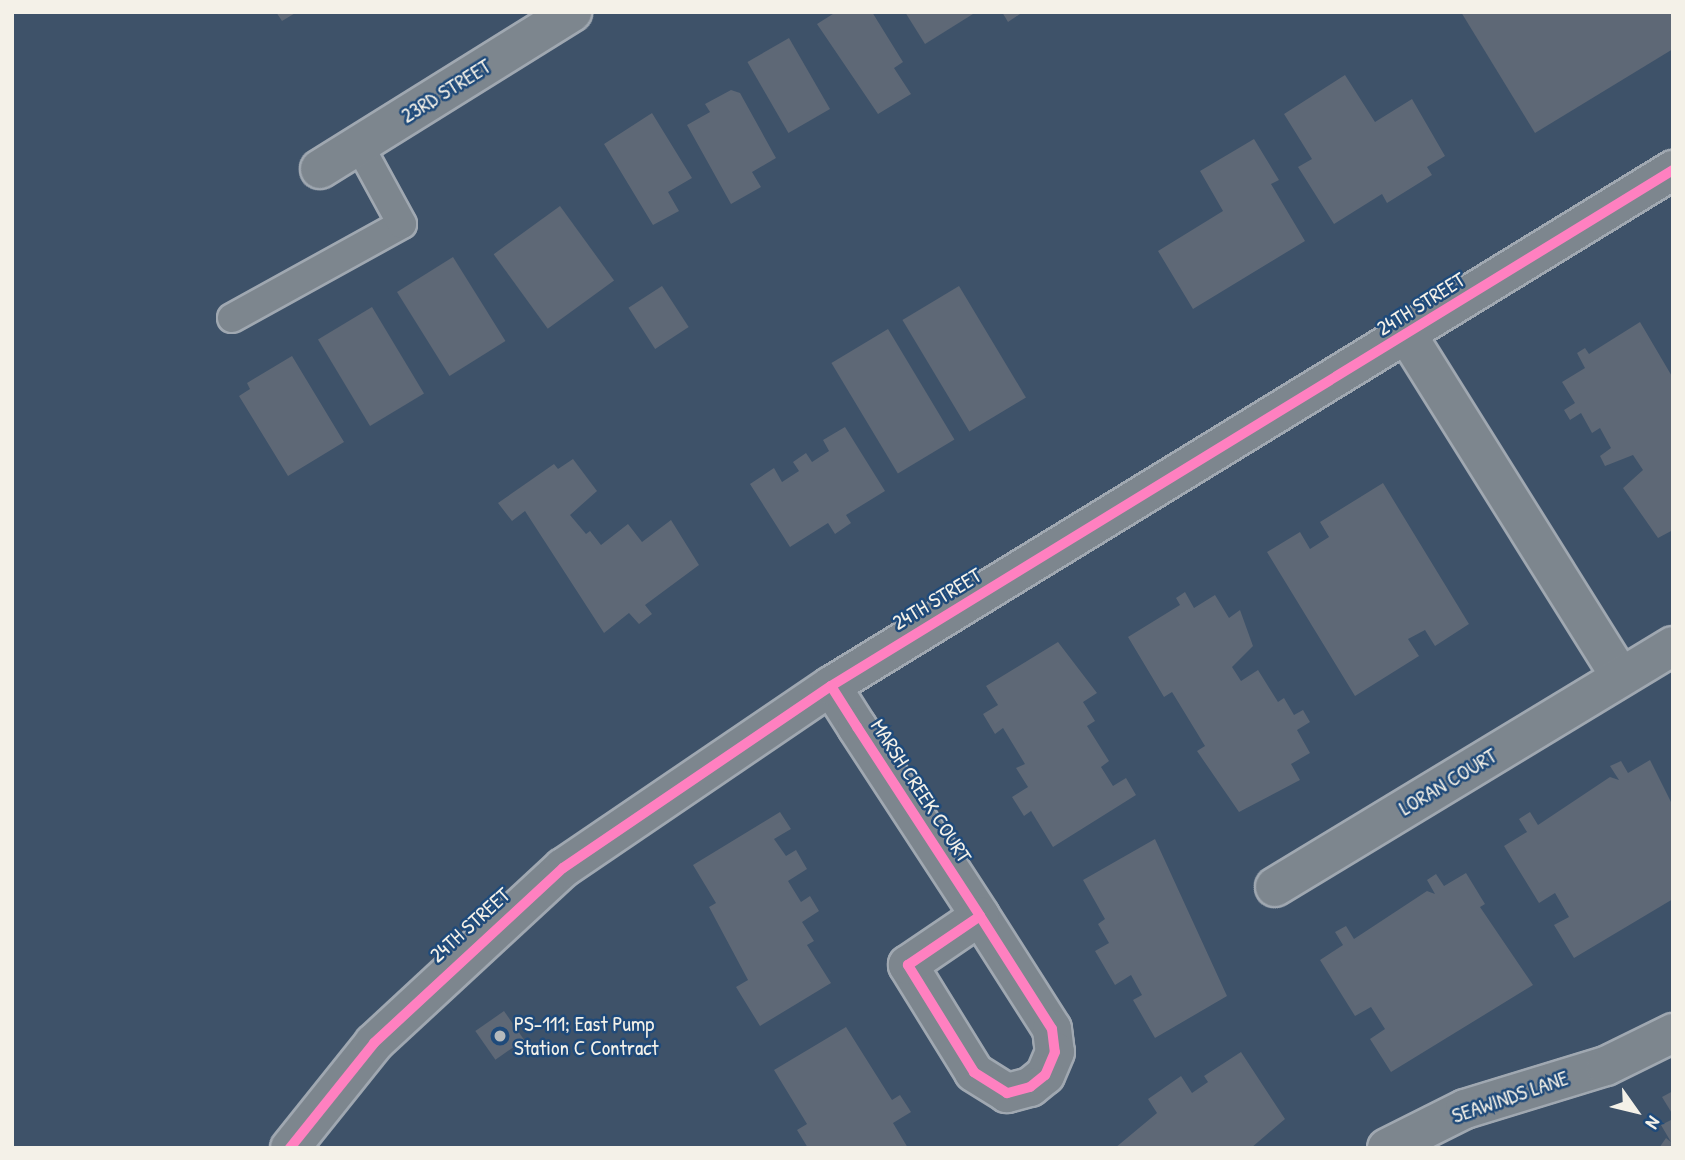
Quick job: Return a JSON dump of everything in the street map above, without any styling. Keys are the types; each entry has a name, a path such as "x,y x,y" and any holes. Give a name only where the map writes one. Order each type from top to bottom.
{"street":[{"name":"23RD STREET","path":"320,169 572,12"},
{"name":"24TH STREET","path":"290,1148 374,1043 563,868 831,686 1673,170"},
{"path":"1407,335 1621,677"},
{"name":"LORAN COURT","path":"1275,887 1673,646"},
{"name":"MARSH CREEK COURT","path":"831,686 980,916"},
{"name":"SEAWINDS LANE","path":"1387,1148 1465,1109 1606,1066 1673,1033"}],"lane":[{"path":"232,318 402,225 359,145"}],"building":[{"path":"276,12 297,12 282,21"},
{"path":"836,12 872,12 903,62 894,68 911,94 878,114 817,24"},
{"path":"905,12 972,12 973,14 925,44"},
{"path":"1002,12 1023,12 1008,22"},
{"path":"1461,12 1673,12 1673,49 1535,133"},
{"path":"789,38 830,109 788,133 747,62"},
{"path":"1345,75 1375,122 1412,99 1445,156 1427,167 1432,175 1387,203 1382,194 1334,224 1298,167 1312,159 1284,114"},
{"path":"731,90 740,93 776,158 752,172 761,187 731,204 687,125 710,112 705,104"},
{"path":"652,113 692,178 668,192 679,211 653,225 604,144"},
{"path":"1254,139 1279,180 1271,184 1305,241 1193,309 1158,251 1223,211 1200,171"},
{"path":"560,206 614,280 548,329 494,254"},
{"path":"453,257 505,341 449,376 397,292"},
{"path":"662,286 689,327 655,349 628,308"},
{"path":"959,286 1026,397 969,431 902,320"},
{"path":"372,307 424,394 370,426 318,339"},
{"path":"1640,322 1673,378 1673,530 1658,538 1623,488 1643,470 1633,455 1605,466 1600,456 1611,448 1600,428 1592,433 1581,413 1570,420 1564,410 1575,403 1562,382 1585,368 1577,353 1585,348 1589,354"},
{"path":"888,329 954,440 898,474 831,363"},
{"path":"292,356 344,442 288,476 239,396 250,389 247,383"},
{"path":"845,427 885,491 846,515 851,523 835,534 828,523 790,547 750,484 774,468 782,482 799,471 793,462 806,453 812,462 829,451 823,440"},
{"path":"573,459 597,491 570,515 586,534 590,531 601,545 628,524 642,542 671,520 699,565 645,605 652,614 639,624 629,613 604,633 525,511 512,521 498,503 554,464 558,469"},
{"path":"1383,483 1469,624 1435,646 1425,630 1408,639 1419,656 1355,696 1267,552 1300,532 1310,549 1329,537 1320,522"},
{"path":"1185,592 1194,608 1215,595 1229,618 1240,610 1253,646 1232,667 1241,681 1258,670 1278,702 1284,698 1294,715 1303,710 1310,722 1297,730 1310,753 1291,764 1300,780 1239,812 1197,751 1205,746 1172,692 1164,697 1128,637 1180,605 1176,598"},
{"path":"1058,642 1097,693 1083,702 1095,721 1087,726 1109,761 1101,767 1113,786 1126,778 1136,795 1053,847 1031,811 1024,816 1012,797 1028,787 1016,768 1025,764 1003,728 995,734 983,714 998,705 986,686"},
{"path":"1650,760 1673,806 1673,899 1574,958 1554,925 1569,917 1555,893 1539,903 1504,846 1527,832 1519,819 1530,812 1538,825 1610,777 1619,780 1610,766 1621,761 1628,773"},
{"path":"780,812 791,829 774,839 786,856 796,850 807,869 788,881 801,902 810,896 819,911 802,922 814,941 807,945 831,983 760,1026 736,987 748,980 709,907 716,903 693,865"},
{"path":"1155,839 1227,996 1155,1038 1133,1000 1142,995 1131,975 1115,985 1095,951 1109,943 1098,924 1105,919 1083,880"},
{"path":"1466,873 1485,904 1480,907 1533,985 1391,1072 1370,1039 1385,1029 1371,1007 1355,1016 1320,960 1343,945 1335,932 1346,926 1354,939 1427,891 1435,894 1427,880 1436,874 1444,886"},
{"name":"PS-111; East Pump Station C Contract","path":"504,1011 524,1040 495,1060 475,1031"},
{"path":"846,1027 892,1100 900,1095 911,1112 893,1123 908,1148 808,1148 797,1130 807,1124 774,1070"},
{"path":"1241,1052 1285,1119 1251,1148 1115,1148 1157,1113 1148,1099 1181,1076 1192,1093 1208,1082 1204,1076"},
{"path":"1673,1091 1673,1115 1662,1097"},
{"path":"1673,1119 1673,1148 1659,1148 1666,1138 1671,1142 1661,1125"}],"cycle path":[{"path":"290,1148 374,1043 563,868 831,686 1673,170"},
{"path":"831,686 980,916 1052,1029 1055,1052 1045,1075 1030,1087 1007,1093 974,1072 908,965 980,916"}],"place":[{"name":"PS-111; East Pump Station C Contract","path":"500,1036"}]}
